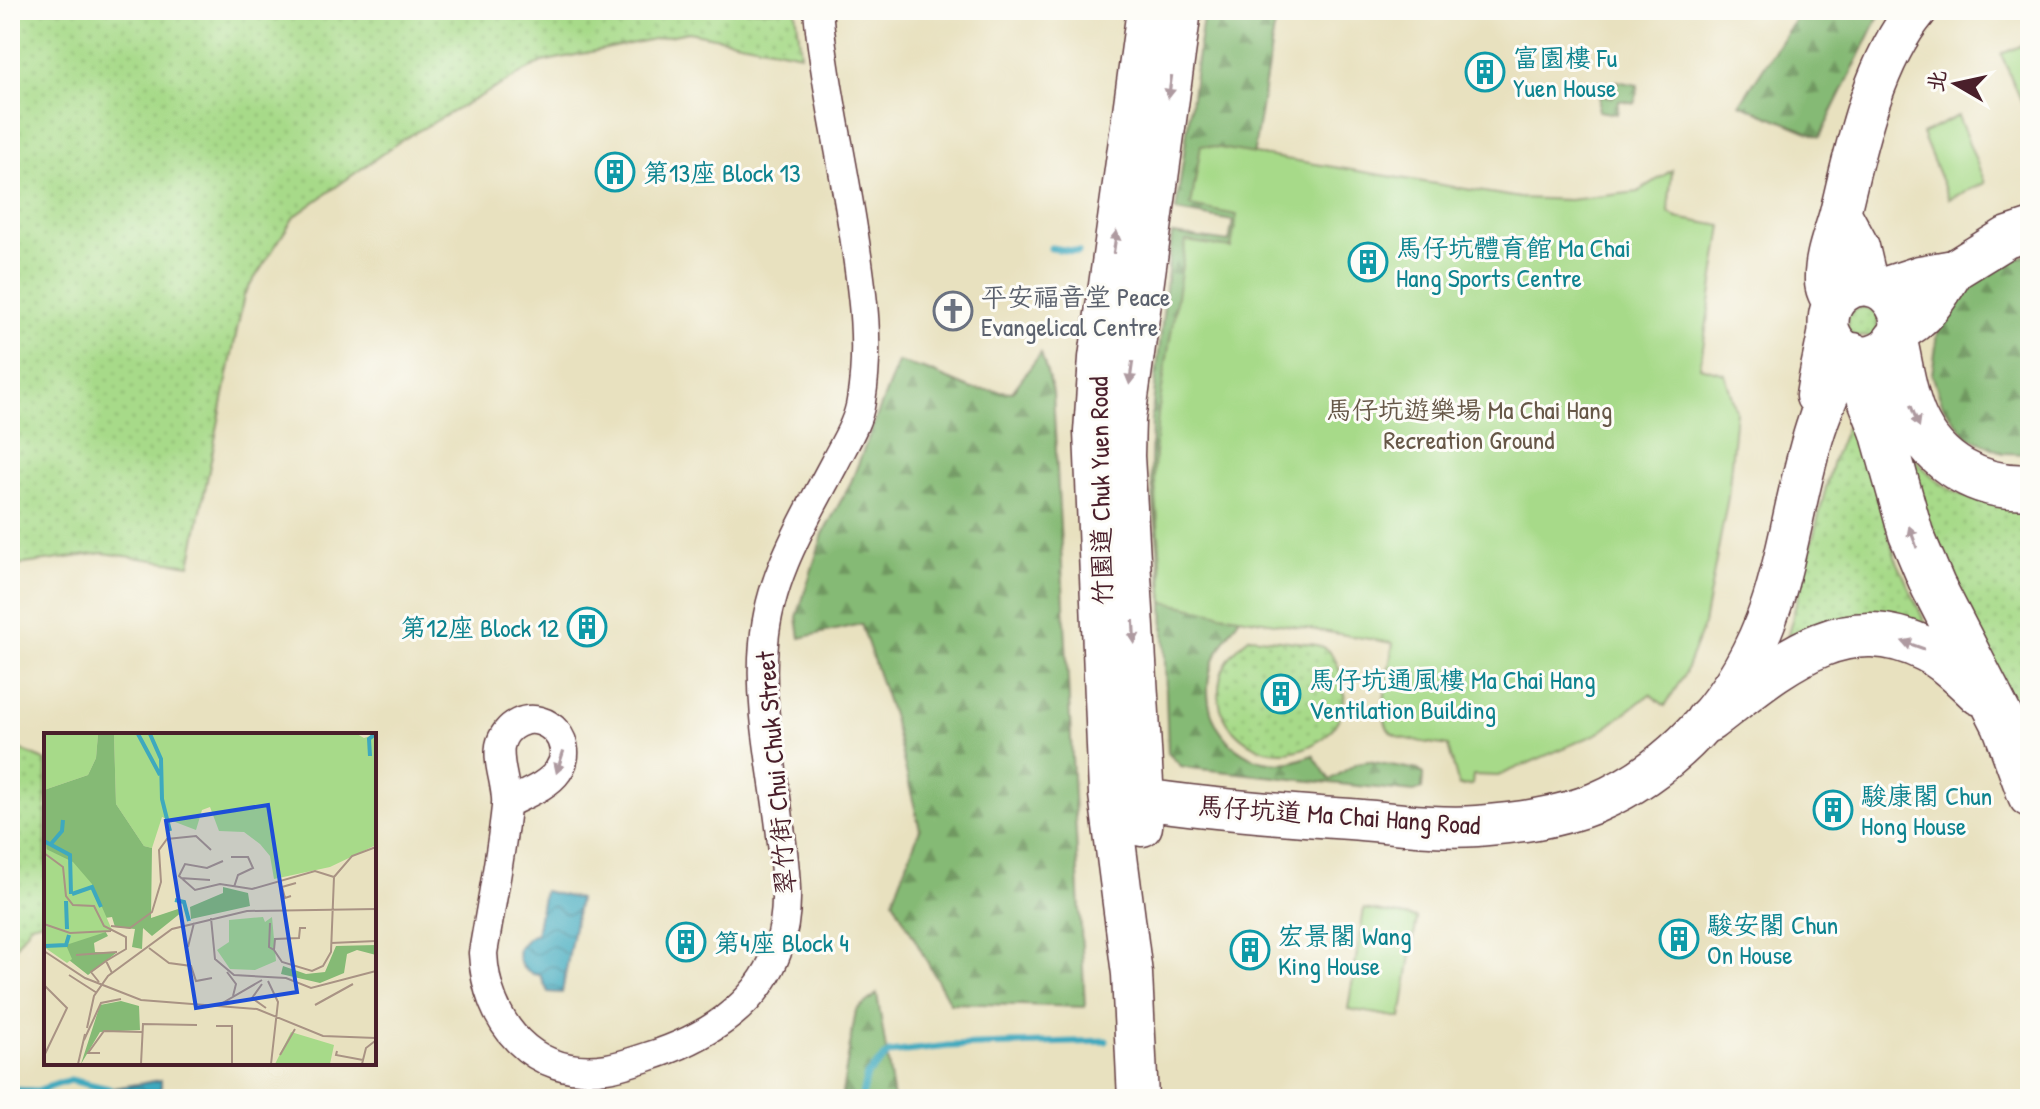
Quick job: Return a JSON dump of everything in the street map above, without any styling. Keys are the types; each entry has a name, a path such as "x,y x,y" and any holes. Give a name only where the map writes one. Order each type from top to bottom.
{"highway":[{"path":"1839,329 1882,430 1911,534 1933,586 1996,708 2030,795"},
{"path":"1897,336 1914,417 1930,444 1950,463 1973,477 1999,485 2030,486"},
{"path":"1708,720 1803,650 1839,638 1858,636 1897,640 1928,650 1956,670 1996,708"}],"main road":[{"name":"竹園道 Chuk Yuen Road","path":"1126,797 1094,432 1095,395 1147,10"},
{"name":"竹園道 Chuk Yuen Road","path":"1138,1099 1126,797 1125,419 1181,10"},
{"path":"1917,10 1891,51 1874,94 1849,170 1826,261 1826,286 1839,329 1871,357 1879,354 1930,307 1954,270"},
{"path":"1840,212 1859,247 1874,288 1892,299 1898,310 1897,336"},
{"path":"1839,329 1851,288 1874,288 1954,270 2006,238 2030,230"},
{"name":"馬仔坑道 Ma Chai Hang Road","path":"1126,797 1317,817 1473,827 1551,816 1593,804 1623,789 1677,751 1708,720 1740,674 1766,620 1777,590 1816,432 1833,386 1839,329"}],"street":[{"name":"翠竹街 Chui Chuk Street","path":"506,804 483,953 484,978 490,1000 502,1024 521,1043 548,1061 581,1068 606,1068 666,1051 706,1033 734,1012 759,984 777,951 787,897 763,695 767,619 776,583 789,551 853,427 861,404 865,360 865,310 849,201 825,74 818,10"}],"green space":[{"path":"10,10 796,10 801,54 688,32 542,62 400,141 294,217 244,295 190,565 103,553 24,564 10,569"},
{"path":"1204,10 1277,10 1248,188 1221,614 1240,617 1212,665 1208,684 1209,703 1214,720 1224,736 1252,757 1270,762 1290,762 1313,755 1330,780 1357,763 1368,761 1418,770 1423,774 1422,789 1414,792 1191,768 1181,766 1168,753 1163,603 1151,470 1152,414 1172,234 1229,242 1233,221 1176,211"},
{"path":"1801,10 1882,10 1820,137 1740,104"},
{"path":"2030,42 2030,121 2001,54"},
{"path":"1616,81 1638,85 1635,103 1619,100 1617,114 1598,111 1600,95 1613,97"},
{"path":"1958,116 1985,183 1949,199 1922,134"},
{"name":"馬仔坑遊樂場 Ma Chai Hang Recreation Ground","path":"1201,145 1520,198 1569,200 1638,192 1672,170 1668,212 1677,218 1722,226 1700,367 1725,374 1736,411 1728,497 1704,624 1685,673 1665,706 1650,694 1599,733 1498,776 1473,775 1472,785 1459,786 1448,746 1404,738 1387,728 1384,706 1393,643 1164,602 1154,468 1158,414 1186,241 1231,248 1237,215 1191,206"},
{"path":"2030,254 2030,454 2003,453 1967,436 1943,406 1932,374 1939,325 1969,287 2015,259"},
{"path":"1861,307 1872,311 1878,318 1873,337 1848,336 1847,314"},
{"path":"1041,353 1053,393 1085,1007 950,1003 893,900 920,829 893,718 861,624 800,638 797,617 823,534 851,482 898,362 927,370 972,389 1012,392"},
{"path":"1853,410 1895,557 1927,627 1787,639 1833,460"},
{"path":"1907,449 1933,477 1960,494 1991,502 2030,502 2030,705 2011,715 1942,578"},
{"name":"馬仔坑通風樓 Ma Chai Hang Ventilation Building","path":"1250,637 1318,645 1336,661 1342,678 1344,700 1338,719 1327,734 1311,745 1292,751 1272,751 1252,745 1226,720 1219,699 1222,671 1230,656"},
{"path":"10,745 44,760 44,921 31,924 10,954"},
{"path":"1364,909 1417,918 1401,1018 1348,1009"},
{"path":"877,994 894,1099 841,1099 856,1010"}],"water":[{"path":"544,891 579,899 562,993 548,992 540,975 525,970 519,958 519,947 536,934"},
{"path":"161,1080 161,1099 119,1099 109,1089"}],"waterway":[{"path":"1051,248 1078,252"},
{"path":"861,1099 867,1075 889,1053 948,1046 1106,1041"},
{"path":"10,1090 37,1091 70,1080 109,1089"}],"place":[{"name":"富園樓 Fu Yuen House","path":"1485,72"},
{"name":"第13座 Block 13","path":"615,172"},
{"name":"馬仔坑體育館 Ma Chai Hang Sports Centre","path":"1368,262"},
{"name":"平安福音堂 Peace Evangelical Centre","path":"953,311"},
{"name":"第12座 Block 12","path":"587,627"},
{"name":"馬仔坑通風樓 Ma Chai Hang Ventilation Building","path":"1281,694"},
{"name":"駿康閣 Chun Hong House","path":"1833,810"},
{"name":"駿安閣 Chun On House","path":"1679,939"},
{"name":"第4座 Block 4","path":"686,942"},
{"name":"宏景閣 Wang King House","path":"1250,950"}]}
